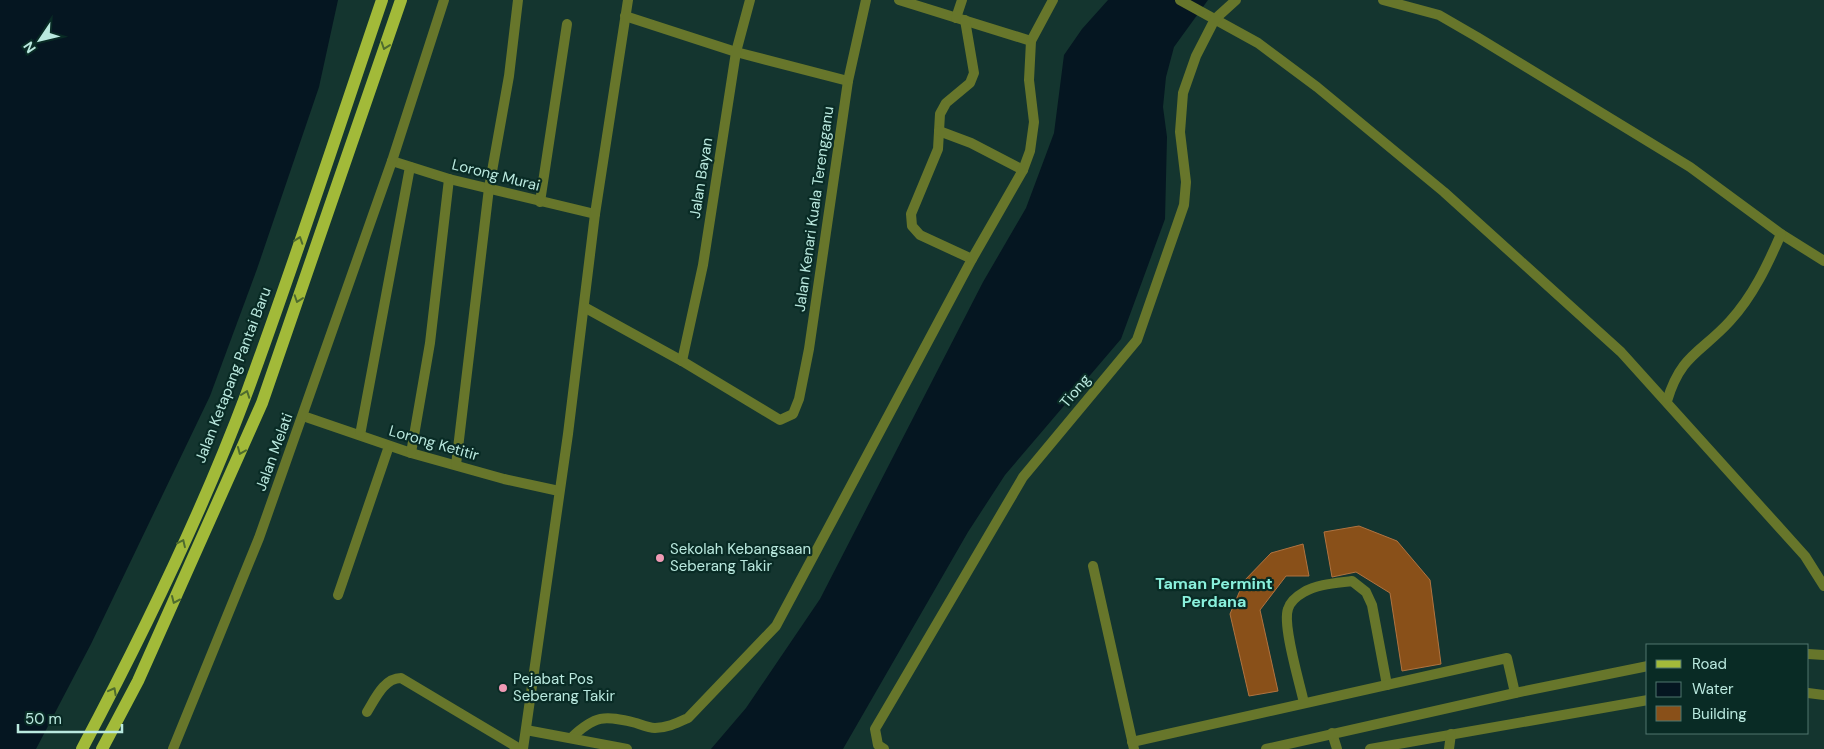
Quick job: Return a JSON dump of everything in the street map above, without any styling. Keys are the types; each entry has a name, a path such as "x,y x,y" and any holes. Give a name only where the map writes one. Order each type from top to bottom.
{"main road":[{"name":"Jalan Ketapang Pantai Baru","path":"82,749 121,676 203,497 245,396 382,0"},
{"path":"102,749 138,681 262,403 401,0"}],"street":[{"name":"Jalan Melati","path":"173,749 252,559 392,161 444,0"},
{"path":"456,465 489,188 509,76 518,0"},
{"path":"367,712 386,683 394,678 401,678 521,749 526,730 584,308 595,214 628,0"},
{"name":"Jalan Bayan","path":"682,361 704,265 736,52 750,0"},
{"name":"Jalan Kenari Kuala Terengganu","path":"682,361 780,420 787,419 793,414 799,399 808,349 848,81 866,0"},
{"path":"898,0 916,3 1031,41"},
{"path":"962,0 961,19 974,73 970,83 964,90 946,103 940,114 938,149 910,214 912,226 920,235 972,259"},
{"path":"570,738 585,724 598,718 611,717 653,728 670,726 688,718 770,634 972,259 1023,170 1030,152 1034,122 1029,80 1031,41 1053,0"},
{"path":"1180,0 1258,43 1317,87 1436,186 1621,352 1805,556 1824,586"},
{"path":"1215,19 1236,0"},
{"path":"1383,0 1428,11 1476,37 1690,167 1781,234 1824,261"},
{"path":"625,16 736,52 848,81"},
{"name":"Tiong","path":"884,749 878,745 875,729 1023,477 1137,340 1184,205 1186,182 1180,132 1183,93 1196,56 1215,19"},
{"path":"540,202 566,24"},
{"path":"939,131 972,143 1023,170"},
{"name":"Lorong Murai","path":"392,161 449,179 595,214"},
{"path":"360,435 410,166"},
{"path":"411,453 430,343 449,179"},
{"path":"1667,401 1672,383 1692,354 1731,321 1749,295 1767,266 1781,234"},
{"path":"584,308 682,361"},
{"name":"Lorong Ketitir","path":"303,416 411,453 504,479 559,491"},
{"path":"338,595 389,446"},
{"path":"1094,566 1133,745 1304,703 1507,658 1515,693"},
{"path":"1304,703 1287,626 1287,610 1293,600 1304,591 1330,584 1352,581 1366,592 1372,605 1387,685"},
{"path":"1809,654 1824,655"},
{"path":"1266,749 1515,693 1646,666"},
{"path":"1809,693 1824,695"},
{"path":"1370,749 1646,700"},
{"path":"526,730 623,748"},
{"path":"1332,733 1337,749"},
{"path":"1449,749 1451,734"}],"water":[{"path":"0,0 338,0 319,87 257,269 210,396 91,644 36,749 0,749"},
{"path":"1108,0 1208,0 1174,47 1166,77 1163,107 1167,137 1165,219 1121,339 1005,475 968,532 843,749 711,749 746,708 820,599 983,282 1026,208 1054,133 1064,55 1082,29"}],"building":[{"path":"1359,526 1397,541 1430,580 1441,664 1402,671 1390,593 1356,572 1332,577 1324,532"},
{"path":"1303,544 1309,576 1286,576 1260,610 1278,691 1249,696 1230,614 1244,581 1271,553"}],"place":[{"name":"Sekolah Kebangsaan Seberang Takir","path":"660,558"},
{"name":"Pejabat Pos Seberang Takir","path":"503,688"}],"district":[{"name":"Taman Permint Perdana","path":"1214,592"}]}
